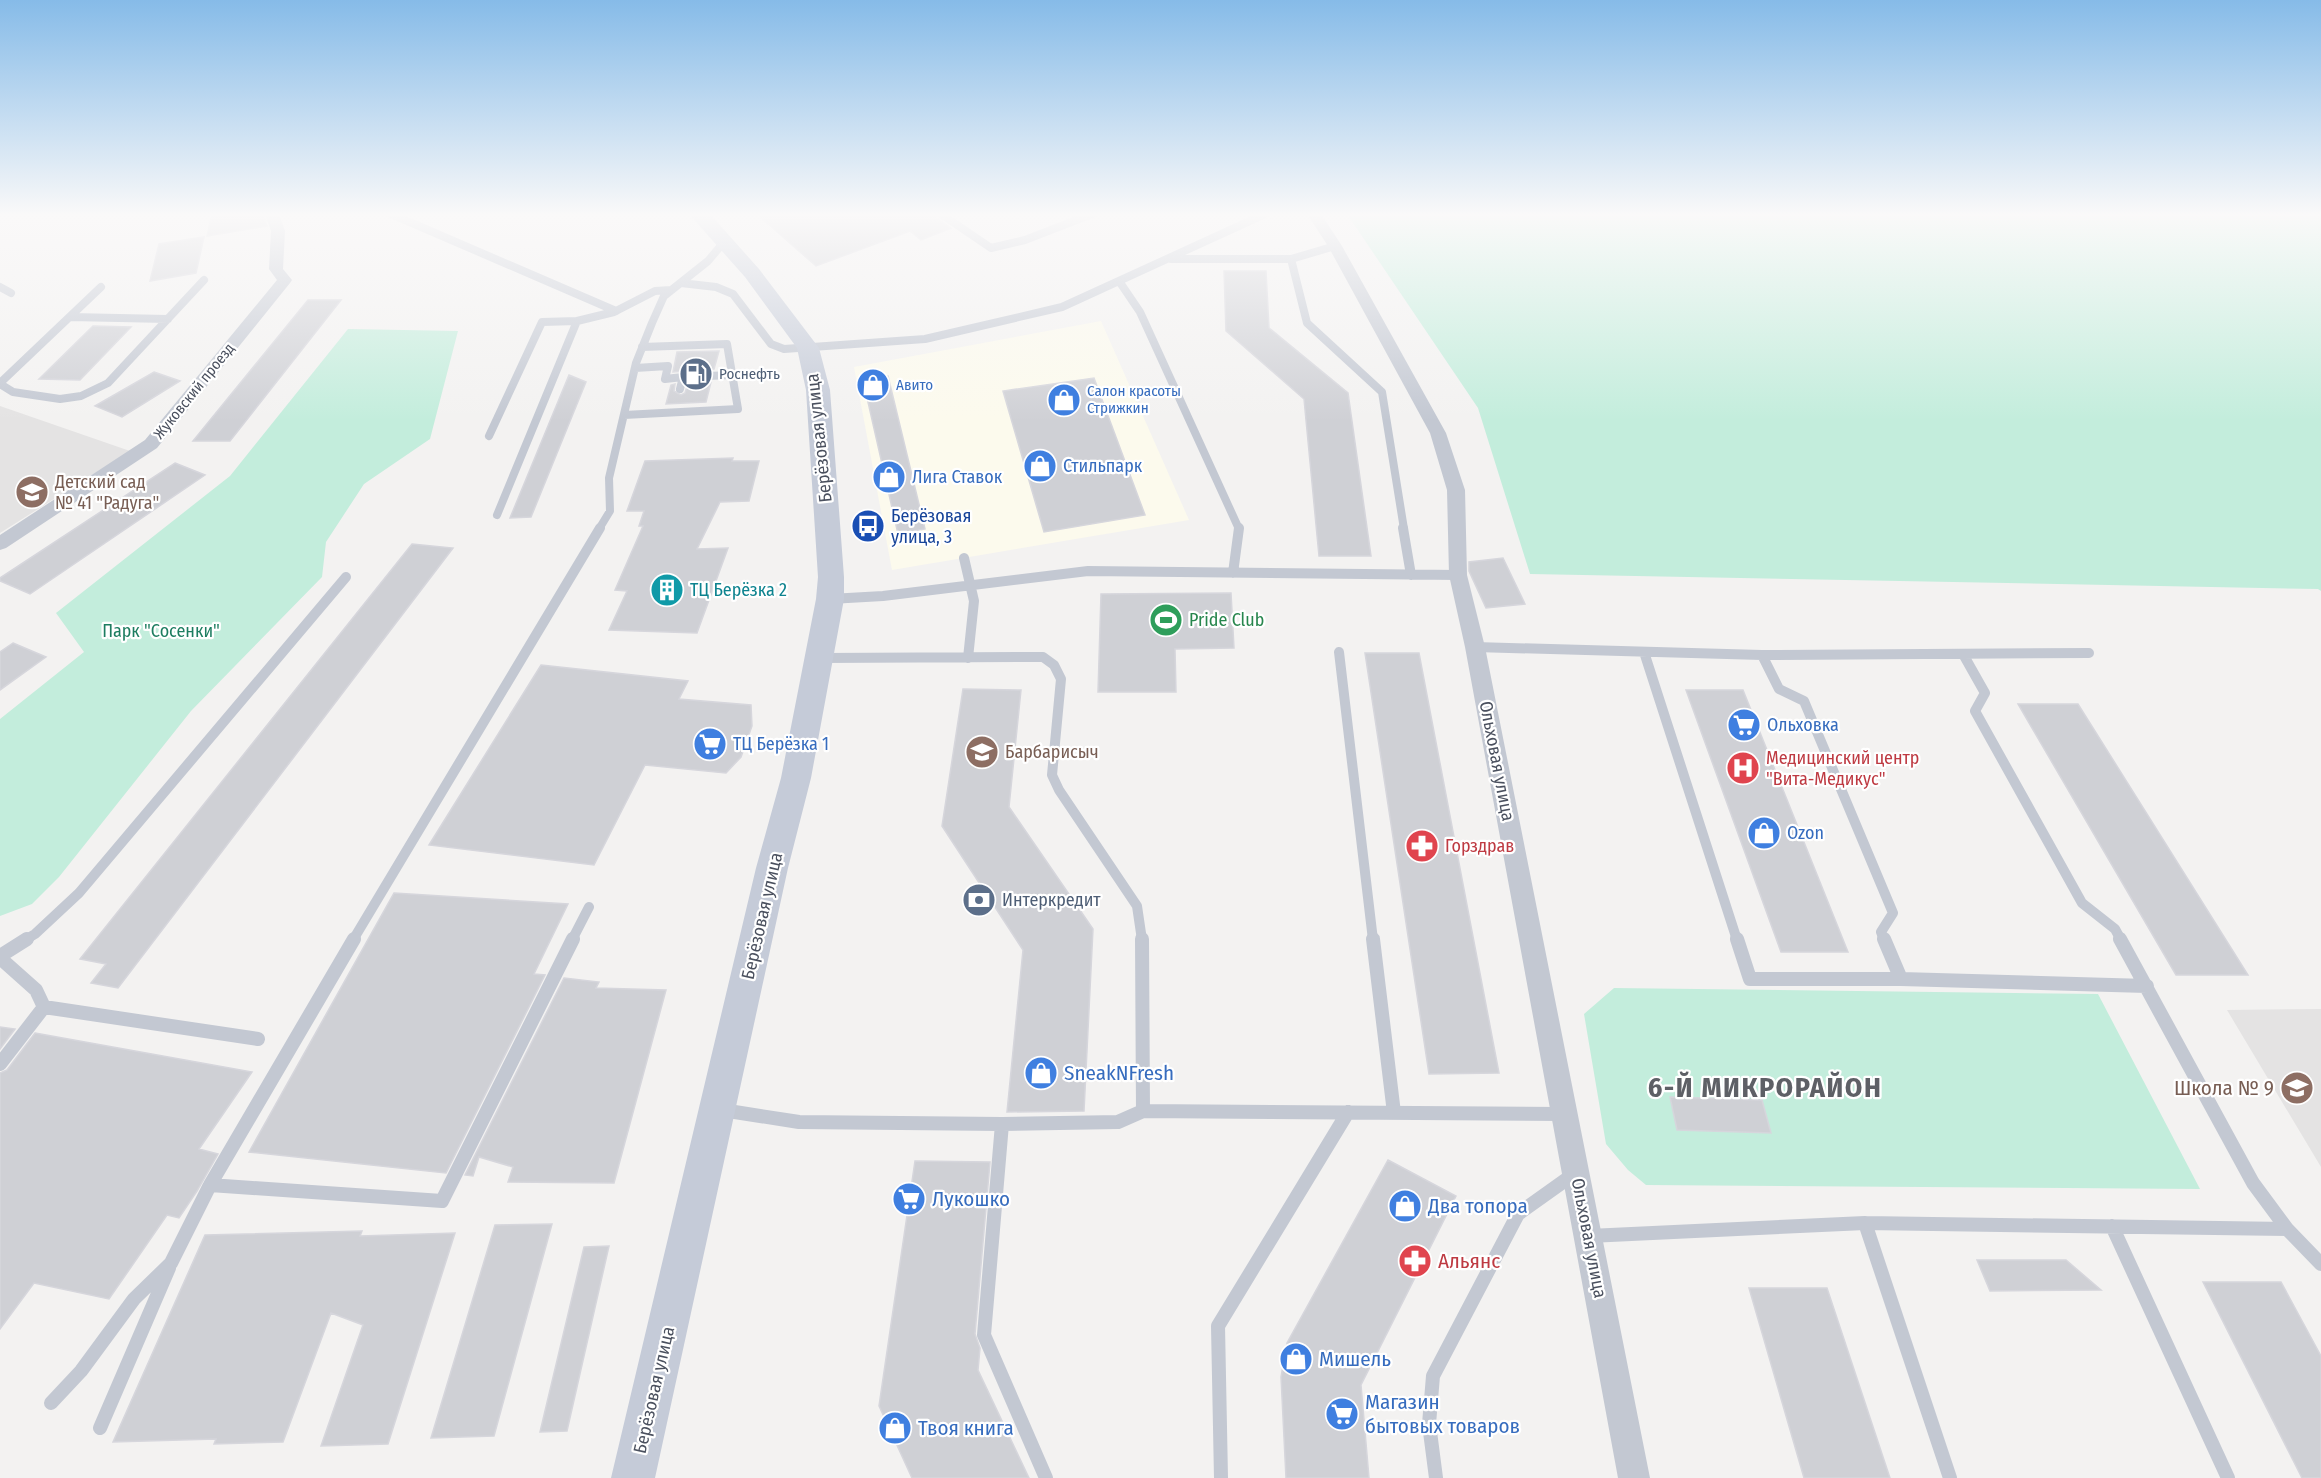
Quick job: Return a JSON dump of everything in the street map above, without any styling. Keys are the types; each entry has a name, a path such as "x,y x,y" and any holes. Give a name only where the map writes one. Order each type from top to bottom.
{"street":[{"name":"Жуковский проезд","path":"0,544 151,444 283,283"},
{"path":"760,283 808,348"},
{"name":"Ольховая улица","path":"1355,283 1438,433 1456,490 1458,575 1475,647 1634,1478"},
{"name":"Берёзовая улица","path":"633,1478 772,868 796,778 830,599 831,577 818,390 808,348"}],"lane":[{"path":"101,287 0,383 13,392 60,399 81,396 108,383 201,283"},
{"path":"549,283 616,312"},
{"path":"100,1428 171,1263 210,1185 291,1044 610,511 609,478 635,368 664,296 681,283 720,288 733,294 771,344 784,349 925,339 1062,308 1115,283"},
{"path":"1120,283 1140,312 1239,526 1233,573"},
{"path":"1297,283 1307,323 1382,392 1411,575"},
{"path":"0,287 11,293"},
{"path":"489,436 542,322 577,321 616,312 643,295 660,289 671,290"},
{"path":"70,317 168,319"},
{"path":"497,515 577,321"},
{"path":"624,415 705,406 738,409 727,344 642,347"},
{"path":"635,368 668,366 664,379 732,375"},
{"path":"709,387 711,376"},
{"path":"680,389 683,377"},
{"path":"964,558 974,601 968,658"},
{"path":"830,599 883,596 1088,571 1458,575"},
{"path":"44,1007 36,990 0,957 35,934 80,893 346,577"},
{"path":"1475,647 1762,656 2089,653"},
{"path":"1339,652 1394,1113"},
{"path":"1644,652 1750,979 1901,979 2147,986"},
{"path":"1963,654 1985,693 1975,711 2082,903 2115,929 2253,1183 2287,1229 2321,1264"},
{"path":"1762,656 1779,689 1804,701 1893,913 1881,932 1901,979"},
{"path":"819,658 1043,657 1054,665 1061,679 1052,775 1059,790 1125,885 1137,906 1142,929 1143,1111"},
{"path":"210,1185 442,1202 589,907"},
{"path":"44,1007 258,1039"},
{"path":"0,1064 44,1007"},
{"path":"718,1109 798,1122 1002,1124 1118,1122 1143,1111 1566,1114"},
{"path":"1221,1478 1218,1326 1348,1112"},
{"path":"1002,1124 984,1335 1046,1478"},
{"path":"1436,1478 1428,1424 1433,1376 1518,1214 1577,1172"},
{"path":"1589,1236 1865,1223 2287,1229"},
{"path":"1865,1223 1950,1478"},
{"path":"2112,1226 2228,1478"},
{"path":"51,1403 81,1371 134,1299 171,1263"}],"shaded area":[{"path":"1101,321 1189,520 892,570 854,367"},
{"name":"Детский сад № 41 \"Радуга\"","path":"0,406 130,451 0,533"},
{"name":"Школа № 9","path":"2321,1009 2321,1167 2227,1010"}],"green space":[{"path":"1394,283 2321,283 2321,591 2318,589 1530,574 1478,408"},
{"name":"Парк \"Сосенки\"","path":"348,329 458,331 430,439 364,484 326,542 322,577 191,711 59,877 32,904 0,916 0,719 84,652 56,613 230,476"},
{"path":"1614,988 2098,994 2200,1189 1646,1185 1628,1170 1606,1144 1584,1014"}],"building":[{"path":"1224,283 1267,283 1269,328 1348,393 1371,556 1319,556 1304,399 1226,331"},
{"path":"308,300 341,300 230,441 193,441"},
{"path":"93,326 131,327 80,380 39,379"},
{"path":"719,351 714,369 673,372 677,352"},
{"path":"154,372 180,381 122,417 95,406"},
{"path":"569,375 586,382 531,517 510,518"},
{"path":"888,376 925,529 898,534 863,380"},
{"path":"1094,378 1145,515 1044,532 1003,391"},
{"path":"711,382 706,402 666,404 671,385 675,384 674,391 681,395 685,393 688,383"},
{"path":"733,458 732,461 759,461 749,501 720,502 697,549 728,548 697,633 609,630 627,591 615,590 643,526 639,526 644,511 627,511 645,461"},
{"path":"175,463 205,475 30,594 0,581 0,578"},
{"path":"412,544 453,548 118,988 91,983 106,964 80,959"},
{"path":"1503,558 1525,604 1486,608 1469,571 1469,562"},
{"name":"Pride Club","path":"1231,593 1234,648 1175,649 1176,692 1098,692 1101,594"},
{"path":"13,643 46,657 0,690 0,652"},
{"path":"1365,653 1419,653 1499,1073 1429,1074"},
{"path":"541,665 688,681 679,699 751,705 752,726 741,757 726,773 645,765 594,865 429,845"},
{"path":"963,689 1021,690 1009,807 1093,929 1084,1111 1007,1112 1023,950 942,826"},
{"path":"1686,690 1743,690 1848,952 1781,952"},
{"path":"2018,704 2078,704 2248,975 2176,975"},
{"path":"394,893 568,904 534,974 545,975 446,1173 249,1152"},
{"path":"564,978 599,982 596,988 666,990 614,1183 508,1182 513,1167 479,1157 473,1176 465,1175"},
{"path":"0,1027 15,1029 0,1049"},
{"path":"35,1033 252,1072 199,1149 218,1154 197,1191 179,1218 167,1215 109,1299 34,1283 0,1329 0,1073 7,1070"},
{"path":"1670,1097 1762,1100 1771,1133 1677,1130"},
{"path":"1388,1160 1456,1196 1361,1385 1369,1478 1286,1478 1281,1377 1287,1343"},
{"path":"915,1161 990,1162 975,1334 980,1348 978,1370 1029,1478 912,1478 879,1406"},
{"path":"552,1224 494,1436 431,1438 495,1225"},
{"path":"362,1231 360,1236 455,1233 388,1444 321,1446 363,1325 331,1313 283,1442 214,1444 216,1439 113,1442 205,1235"},
{"path":"609,1246 567,1431 540,1432 584,1247"},
{"path":"1977,1260 2066,1260 2101,1290 1990,1291"},
{"path":"2203,1282 2281,1282 2321,1356 2321,1478 2302,1478"},
{"path":"1749,1288 1827,1288 1890,1478 1804,1478"}],"place":[{"name":"Роснефть","path":"696,374"},
{"name":"Авито","path":"873,385"},
{"name":"Салон красоты Стрижкин","path":"1064,400"},
{"name":"Стильпарк","path":"1040,466"},
{"name":"Лига Ставок","path":"889,477"},
{"name":"Детский сад № 41 \"Радуга\"","path":"32,492"},
{"name":"Берёзовая улица, 3","path":"868,526"},
{"name":"ТЦ Берёзка 2","path":"667,590"},
{"name":"Pride Club","path":"1166,620"},
{"name":"Ольховка","path":"1744,725"},
{"name":"ТЦ Берёзка 1","path":"710,744"},
{"name":"Барбарисыч","path":"982,752"},
{"name":"Медицинский центр \"Вита-Медикус\"","path":"1743,768"},
{"name":"Ozon","path":"1764,833"},
{"name":"Горздрав","path":"1422,846"},
{"name":"Интеркредит","path":"979,900"},
{"name":"SneakNFresh","path":"1041,1073"},
{"name":"Школа № 9","path":"2297,1088"},
{"name":"Лукошко","path":"909,1199"},
{"name":"Два топора","path":"1405,1206"},
{"name":"Альянс","path":"1415,1261"},
{"name":"Мишель","path":"1296,1359"},
{"name":"Магазин бытовых товаров","path":"1342,1414"},
{"name":"Твоя книга","path":"895,1428"}],"district":[{"name":"6-Й МИКРОРАЙОН","path":"1765,1087"}]}
